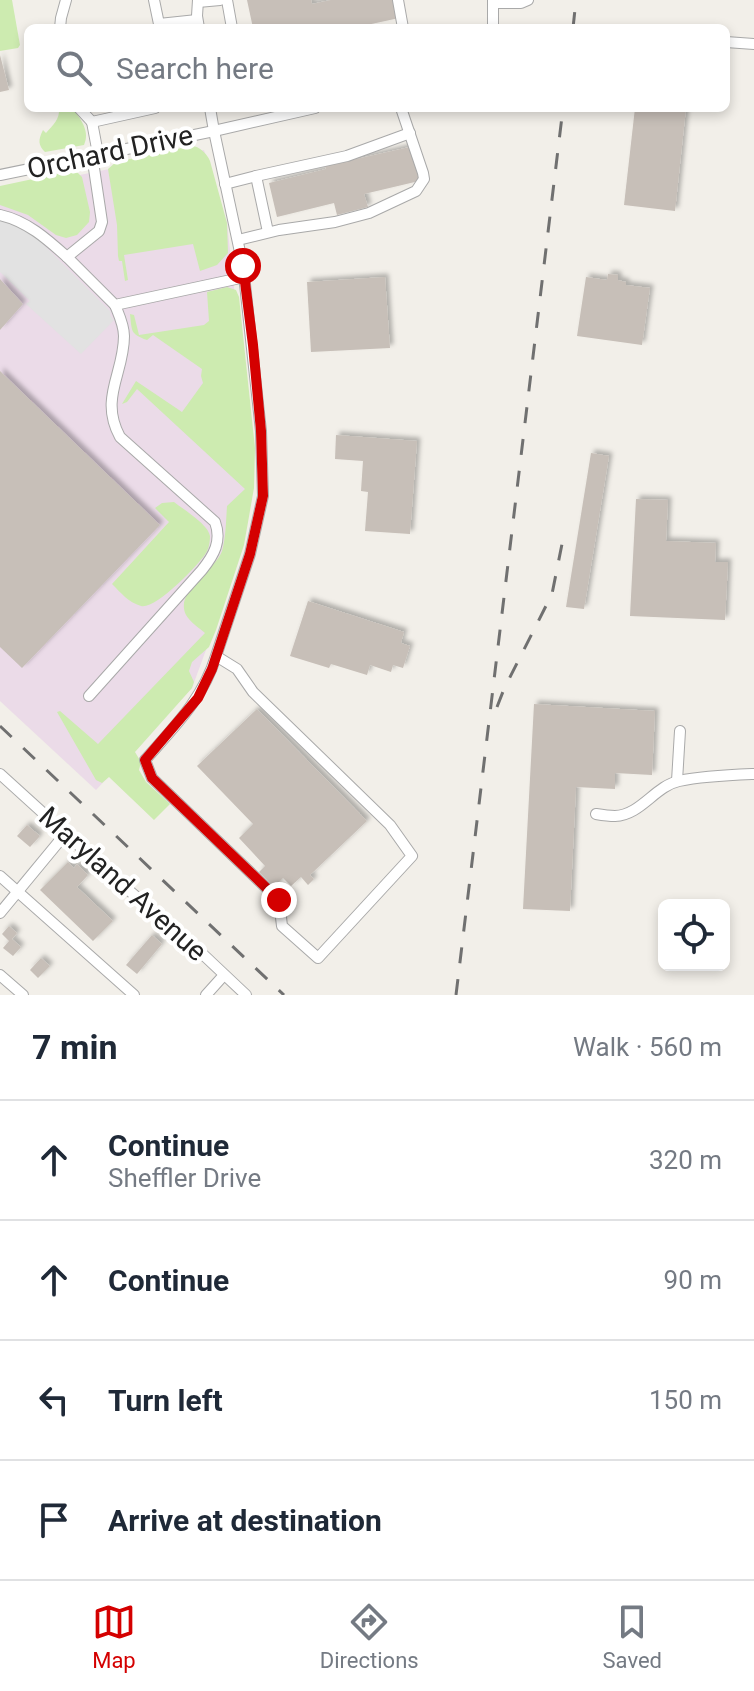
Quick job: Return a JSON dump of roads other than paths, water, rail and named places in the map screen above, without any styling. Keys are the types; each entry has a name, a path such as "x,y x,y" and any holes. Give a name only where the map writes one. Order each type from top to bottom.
{"street":[{"path":"61,24 66,0"},
{"path":"154,0 160,24"},
{"path":"198,24 198,1 220,0"},
{"path":"227,0 231,24"},
{"path":"398,0 402,24"},
{"path":"493,24 493,2 521,3 528,0"},
{"path":"730,42 754,44"},
{"path":"67,257 99,231 102,222 92,122 83,112"},
{"path":"92,122 137,112"},
{"path":"211,112 245,277 261,431 263,496 250,554 216,656 212,669 198,698 145,760 152,778 279,900 282,926 318,958 412,856 390,825 253,692 237,669 216,656"},
{"name":"Orchard Drive","path":"0,175 297,112"},
{"path":"238,240 369,213 416,191 424,179 402,112"},
{"path":"225,184 347,156 410,133"},
{"path":"256,176 268,232"},
{"path":"0,215 21,221 39,233 115,305 124,332 111,400 113,424 120,437 215,522 218,530 213,556 89,696"},
{"path":"115,305 245,277"},
{"path":"677,781 680,731"},
{"name":"Maryland Avenue","path":"0,774 246,995"},
{"path":"596,814 625,815 677,781 754,774"},
{"path":"0,913 66,833"},
{"path":"0,876 134,995"},
{"path":"0,975 23,995"},
{"path":"206,995 224,975"}],"railway":[{"path":"573,24 576,0"},
{"path":"456,995 563,112"},
{"path":"497,707 552,594 563,539"},
{"path":"0,726 284,995"}]}
